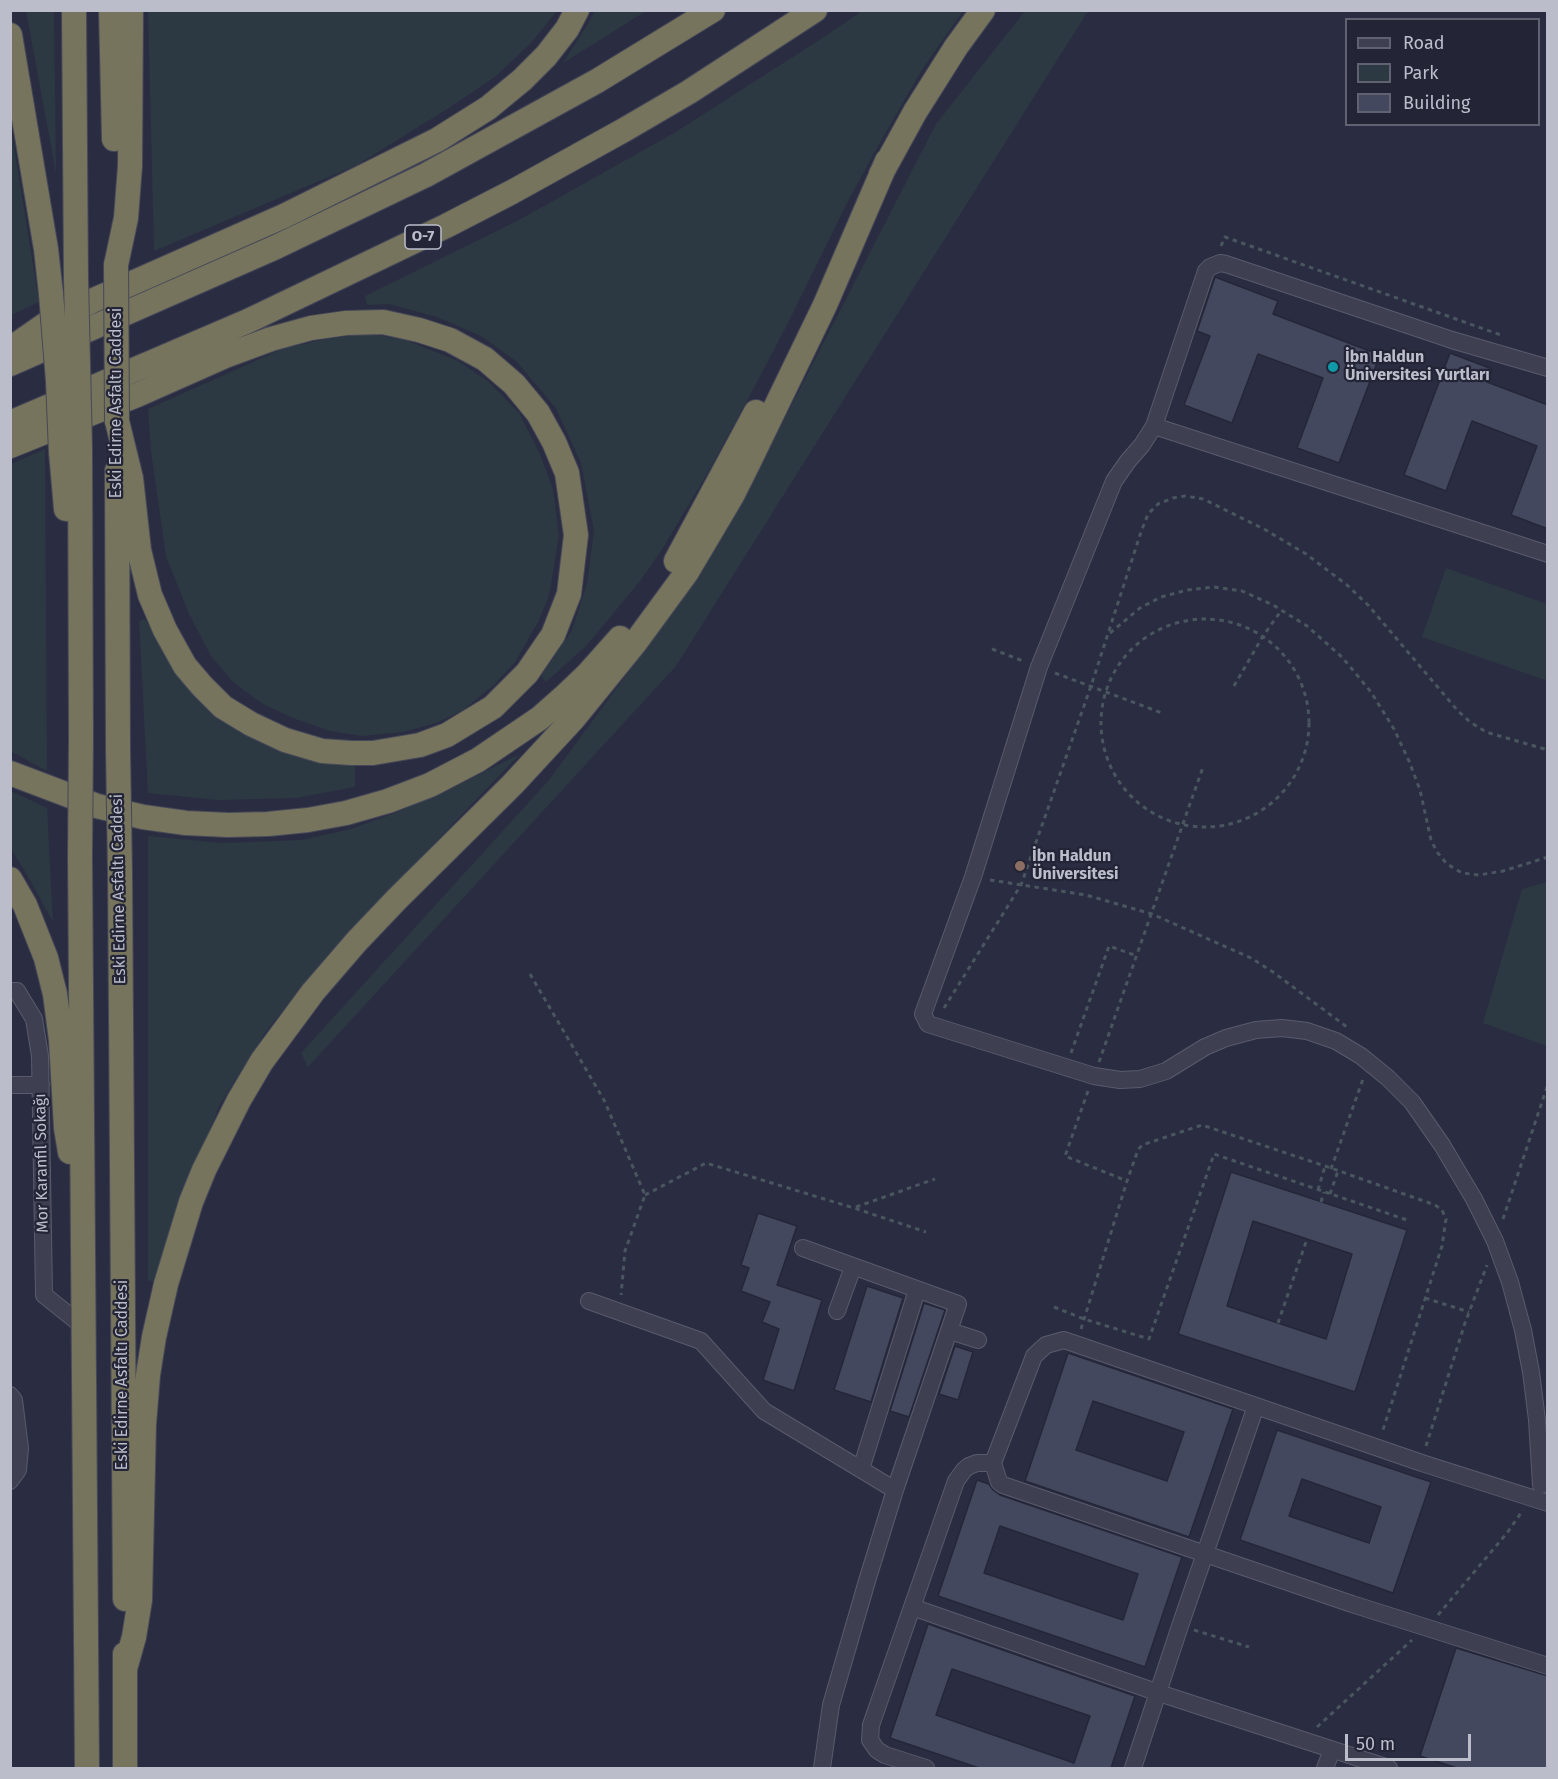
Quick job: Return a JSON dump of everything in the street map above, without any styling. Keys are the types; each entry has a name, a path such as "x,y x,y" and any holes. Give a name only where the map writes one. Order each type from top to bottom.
{"highway":[{"path":"74,10 76,279 67,520 80,596 87,1768"},
{"name":"Eski Edirne Asfaltı Caddesi","path":"111,10 116,264 125,1768"},
{"path":"116,264 126,218 130,166 131,10"},
{"path":"10,349 46,324 284,216 437,140 488,108 522,80 546,56 567,29 577,10"},
{"path":"10,364 276,246 426,175 597,81 713,10"},
{"name":"O-7","path":"10,423 249,321 446,226 624,130 689,92 814,10"},
{"path":"10,773 97,806 143,817 186,823 228,825 308,820 346,813 388,801 430,785 478,760 540,718 606,654 650,601 678,560 887,161 956,47 982,10"},
{"path":"10,35 46,249 58,381 70,450"},
{"path":"125,1669 135,1637 140,1600 144,1424 154,1337 171,1267 191,1202 204,1170 262,1061 313,992 357,941 513,784 574,718 635,643 687,572 712,532 745,470 825,305 887,161"},
{"path":"10,446 225,356 311,327 383,322 450,340 485,358 514,384 538,413 555,442 567,473 576,535 569,594 553,635 527,673 493,707 447,735 420,745 373,753 322,751 285,740 251,724 223,707 202,686 185,666 165,630 150,595 139,550 131,478 117,421"},
{"path":"10,879 25,905 46,958 55,994 61,1040 66,1128 70,1152 83,1193"}],"street":[{"path":"1548,368 1452,340 1226,264 1214,264 1206,271 1154,426 1114,481 1040,667 973,877 923,1014 928,1024 1094,1076 1120,1080 1140,1079 1166,1071 1205,1047 1226,1038 1256,1030 1282,1028 1307,1031 1336,1041 1360,1056 1412,1102 1474,1198 1496,1242 1510,1282 1531,1372 1542,1490 1422,1463 1064,1340 1046,1345 1034,1356 993,1463 999,1482 1003,1485 1352,1604 1548,1666"},
{"path":"1154,426 1548,554"},
{"name":"Mor Karanfil Sokağı","path":"13,986 34,1019 40,1056 44,1295 84,1327"},
{"path":"10,1085 41,1085"},
{"path":"803,1248 958,1304 895,1490 831,1705 822,1768"},
{"path":"837,1311 853,1267"},
{"path":"861,1469 917,1290"},
{"path":"589,1301 703,1342 764,1411 895,1490"},
{"path":"950,1331 978,1340"},
{"path":"10,1395 14,1400 20,1448 18,1470 10,1480"},
{"path":"1133,1768 1256,1406"},
{"path":"926,1768 885,1755 873,1746 870,1740 871,1725 956,1481 969,1466 977,1463 993,1463"},
{"path":"912,1607 1159,1693 1389,1768"},
{"path":"1325,1768 1332,1750"}],"path":[{"path":"1214,264 1225,237 1503,336"},
{"path":"926,1022 946,1005 1021,885 1141,532 1148,514 1158,504 1185,496 1203,499 1306,554 1347,585 1368,605 1458,711 1470,722 1486,732 1548,750"},
{"path":"1108,634 1140,608 1161,597 1187,590 1214,587 1242,591 1273,605 1307,626 1342,657 1371,692 1394,729 1409,761 1420,790 1431,840 1447,864 1462,873 1479,875 1503,872 1548,856"},
{"path":"1234,686 1263,636 1282,610"},
{"path":"1208,619 1238,624 1263,636 1290,663 1306,695 1310,730 1307,748 1293,781 1282,795 1254,816 1220,827 1182,826 1167,821 1142,806 1122,786 1111,770 1104,752 1101,733 1101,714 1106,692 1113,674 1126,655 1137,644 1163,628 1192,620 1208,619"},
{"path":"992,649 1162,713"},
{"path":"1127,1181 1065,1156 1203,767"},
{"path":"973,877 1086,895 1152,914 1251,958 1274,972 1345,1025 1353,1034"},
{"path":"1066,1067 1109,946 1137,956"},
{"path":"530,974 604,1100 645,1195"},
{"path":"1331,1169 1364,1075"},
{"path":"1422,1463 1470,1312 1496,1242 1548,1084"},
{"path":"1073,1327 1080,1330 1127,1181 1142,1145 1202,1125 1325,1166 1435,1205 1442,1210 1446,1219 1443,1241 1382,1433"},
{"path":"1053,1307 1149,1340 1214,1154 1407,1220"},
{"path":"620,1312 625,1251 645,1195 706,1163 926,1232"},
{"path":"1318,1190 1325,1166"},
{"path":"1330,1194 1338,1171"},
{"path":"854,1208 935,1179"},
{"path":"1321,1202 1324,1192"},
{"path":"1278,1323 1307,1239"},
{"path":"1425,1298 1470,1312"},
{"path":"1180,1626 1249,1647"}],"green space":[{"path":"148,10 557,11 531,43 496,76 357,165 154,251"},
{"path":"26,11 54,11 56,173"},
{"path":"595,11 646,11 563,63 586,27"},
{"path":"862,11 963,11 923,68 878,146 757,382 711,467 663,548 640,581 587,645 546,682 541,676 572,630 587,584 594,531 581,463 556,408 516,361 481,336 437,317 389,304 367,305 365,296 519,220 674,133"},
{"path":"1025,11 1088,11 676,666 308,1067 301,1053 549,780 702,572 752,482 936,124"},
{"path":"10,122 39,302 11,315 10,315"},
{"path":"366,333 408,341 458,361 489,382 519,413 540,454 553,489 559,535 549,596 538,622 515,662 494,685 462,711 436,723 403,732 362,736 330,731 263,704 234,683 211,656 189,614 166,556 151,452 148,409 282,349"},
{"path":"45,449 47,771 10,751 11,464"},
{"path":"1446,568 1547,604 1548,673 1545,680 1422,637"},
{"path":"145,619 177,671 217,713 355,763 355,787 296,798 217,800 148,793 139,621"},
{"path":"520,754 331,951 267,1030 219,1106 154,1282 148,1280 148,836 222,843 302,840 351,829 395,813"},
{"path":"11,791 47,808 53,922 11,849"},
{"path":"1548,882 1547,1046 1483,1023 1522,889"}],"building":[{"name":"İbn Haldun Üniversitesi Yurtları","path":"1215,277 1278,301 1273,314 1380,355 1339,463 1297,448 1323,378 1258,354 1232,423 1184,405 1210,336 1197,331"},
{"name":"İbn Haldun Üniversitesi Yurtları","path":"1450,353 1492,369 1487,382 1548,405 1548,529 1511,515 1537,446 1472,421 1446,491 1404,475"},
{"path":"1231,1172 1407,1230 1355,1392 1178,1334","holes":["1253,1221 1352,1254 1326,1339 1227,1306"]},
{"path":"758,1213 797,1226 777,1285 822,1300 794,1391 763,1380 779,1329 762,1322 770,1302 741,1291 749,1268 741,1265"},
{"path":"867,1286 903,1298 871,1402 834,1390"},
{"path":"924,1303 945,1310 909,1417 890,1411"},
{"path":"955,1346 973,1352 958,1400 939,1394"},
{"path":"1068,1353 1233,1409 1189,1537 1025,1481","holes":["1093,1401 1184,1432 1167,1481 1076,1450"]},
{"path":"1277,1430 1431,1482 1393,1593 1240,1540","holes":["1302,1479 1381,1507 1369,1543 1289,1516"]},
{"path":"977,1480 989,1484 1000,1495 1182,1557 1145,1667 938,1596","holes":["1000,1526 1138,1574 1123,1620 984,1573"]},
{"path":"928,1624 1135,1696 1111,1768 979,1768 890,1738","holes":["952,1669 1090,1716 1074,1763 936,1715"]},
{"path":"1456,1648 1548,1676 1548,1768 1457,1768 1420,1756"}],"place":[{"name":"İbn Haldun Üniversitesi Yurtları","path":"1333,367"},
{"name":"İbn Haldun Üniversitesi","path":"1020,866"}]}
